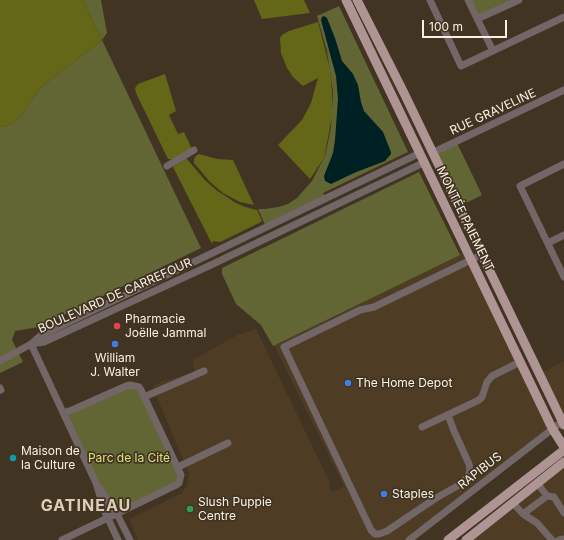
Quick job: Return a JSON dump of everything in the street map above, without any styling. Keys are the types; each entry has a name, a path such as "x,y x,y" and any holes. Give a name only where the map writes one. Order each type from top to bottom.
{"main road":[{"name":"MONTÉE PAIEMENT","path":"346,0 552,428 564,448"},
{"name":"MONTÉE PAIEMENT","path":"357,0 563,422"},
{"path":"420,152 432,153"},
{"path":"425,162 432,153"},
{"path":"448,540 564,448"},
{"path":"466,540 564,462"},
{"path":"536,485 557,473 564,471"}],"street":[{"path":"430,0 461,66 564,16"},
{"path":"468,0 492,51"},
{"path":"477,19 519,0"},
{"name":"RUE GRAVELINE","path":"432,153 564,90"},
{"path":"167,166 194,150"},
{"name":"BOULEVARD DE CARREFOUR","path":"31,344 40,336 420,152"},
{"name":"BOULEVARD DE CARREFOUR","path":"31,344 44,342 218,262 425,162"},
{"path":"564,164 520,186 564,277"},
{"path":"548,243 564,235"},
{"path":"448,415 469,464 470,470 468,476 461,484 436,498 387,531 375,534 371,530 284,347 360,310 374,307 482,255"},
{"path":"0,361 31,344 96,483 108,519 118,540"},
{"path":"422,427 479,400 482,397 487,382 492,376 520,362"},
{"path":"144,397 204,372"},
{"path":"62,540 176,485 179,483 181,475 178,466 138,387 130,385 63,413"},
{"name":"RAPIBUS","path":"409,540 552,428 563,422"},
{"path":"178,466 228,443"},
{"path":"96,483 117,514 130,540"},
{"path":"536,485 547,496 554,497 564,513"},
{"path":"523,514 547,496"},
{"path":"513,502 523,514 537,524 552,540"},
{"path":"559,540 564,539"}],"shaded area":[{"path":"0,0 83,0 102,40 40,88 22,115 12,124 0,127"},
{"path":"254,0 304,0 310,13 262,19"},
{"path":"318,22 330,69 332,117 324,158 310,179 278,145 302,120 311,103 318,78 303,86 293,77 287,68 281,53 280,38 289,31"},
{"path":"165,74 176,111 169,115 178,134 184,132 192,149 173,159 168,159 136,93 135,88 138,84"},
{"path":"199,154 217,159 233,160 254,205 240,202 223,193 210,182 194,163 194,159"},
{"path":"186,158 204,179 216,190 236,203 257,210 262,221 220,242 213,241 212,244 173,167"},
{"path":"467,250 552,428 409,540 138,540 129,519 182,493 187,485 189,473 152,386 195,372 192,362 195,359 235,336 256,329 330,483 329,486 332,492 343,487 345,488 273,343"},
{"path":"564,361 564,420 539,374"},
{"path":"564,462 564,540 466,540"}],"green space":[{"path":"83,0 101,0 107,33 102,40"},
{"path":"468,0 519,0 477,19"},
{"path":"339,6 408,152 323,193 327,198 266,227 258,209 278,207 288,204 297,198 312,181 325,156 331,128 333,92 327,51 317,16"},
{"path":"102,40 201,248 39,327 15,331 12,340 23,362 0,373 0,127 12,124 22,115 40,88"},
{"path":"456,141 482,195 458,207 432,153"},
{"path":"419,172 460,255 273,346 261,325 236,304 222,274 222,268"},
{"name":"Parc de la Cité","path":"126,386 139,387 180,479 117,514 96,483 63,413"}],"water":[{"path":"324,16 327,18 335,38 342,61 353,74 358,85 364,111 383,132 391,152 385,161 331,184 325,181 324,176 333,153 338,99 336,76 321,20"}],"place":[{"name":"Pharmacie Joëlle Jammal","path":"117,326"},
{"name":"William J. Walter","path":"115,344"},
{"name":"The Home Depot","path":"348,383"},
{"name":"Maison de la Culture","path":"13,458"},
{"name":"Staples","path":"384,494"},
{"name":"Slush Puppie Centre","path":"190,509"}],"district":[{"name":"GATINEAU","path":"86,506"}]}
